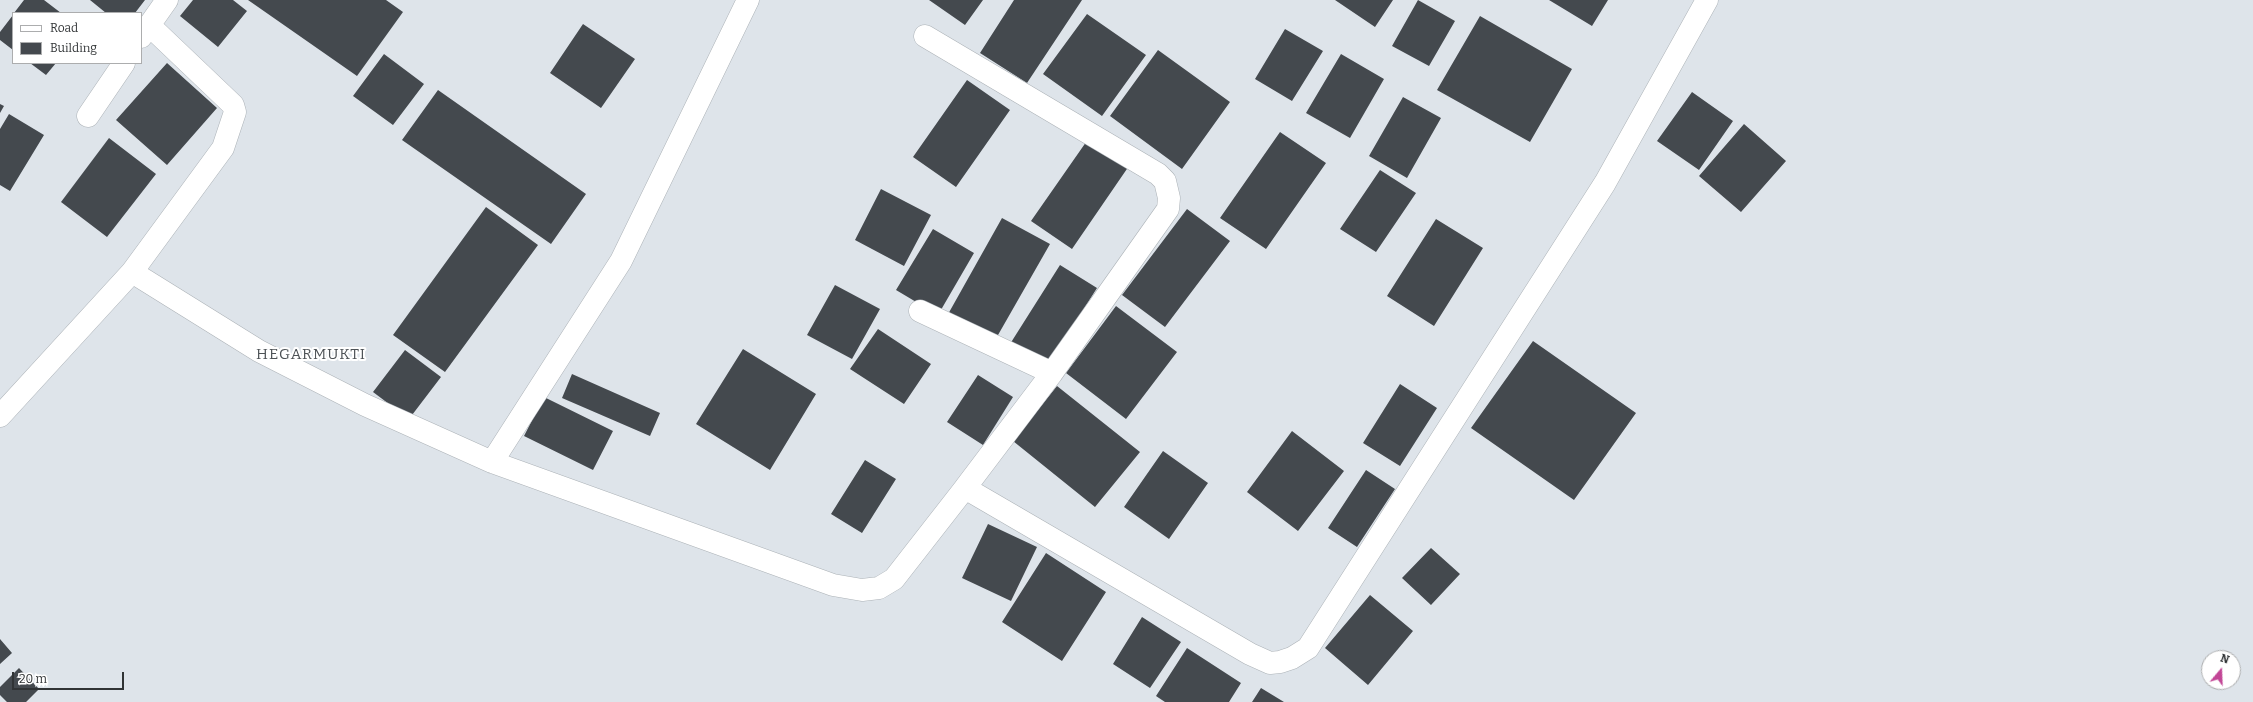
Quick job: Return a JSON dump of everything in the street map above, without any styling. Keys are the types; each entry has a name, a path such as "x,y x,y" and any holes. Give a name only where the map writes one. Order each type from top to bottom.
{"street":[{"path":"0,416 132,272 223,148 235,112 233,105 145,31 167,0"},
{"path":"492,462 621,261 748,0"},
{"path":"965,488 1250,654 1270,663 1292,658 1308,648 1605,183 1707,0"},
{"path":"132,272 259,350 365,405 492,462 834,584 862,590 879,588 894,579 1052,373 1168,209 1169,198 1165,181 1158,174 925,36"},
{"path":"88,116 123,64"},
{"path":"920,311 1052,373"}],"building":[{"path":"24,0 44,0 60,12 15,12"},
{"path":"90,0 145,0 136,12 105,12"},
{"path":"193,0 233,0 247,11 218,47 180,16"},
{"path":"248,0 386,0 403,12 357,76"},
{"path":"929,0 983,0 965,25"},
{"path":"1014,0 1082,0 1027,83 980,53"},
{"path":"1335,0 1393,0 1375,27"},
{"path":"1418,0 1455,21 1429,66 1392,46"},
{"path":"1549,0 1608,0 1592,26"},
{"path":"1087,14 1146,55 1102,116 1043,74"},
{"path":"12,16 12,49 0,40 0,32"},
{"path":"1480,16 1572,69 1530,142 1437,90"},
{"path":"583,24 635,59 601,108 550,73"},
{"path":"1285,29 1323,51 1292,101 1255,79"},
{"path":"1158,50 1230,102 1182,169 1110,116"},
{"path":"384,54 424,84 393,125 353,96"},
{"path":"1341,54 1384,79 1350,138 1306,113"},
{"path":"167,63 217,108 167,165 116,120"},
{"path":"31,64 55,64 46,75"},
{"path":"967,80 1010,110 956,187 913,157"},
{"path":"438,90 586,194 551,244 402,140"},
{"path":"1692,92 1733,121 1699,170 1657,141"},
{"path":"1403,97 1441,118 1407,178 1369,156"},
{"path":"0,104 4,106 0,113"},
{"path":"9,114 44,135 10,191 0,185 0,129"},
{"path":"1744,124 1786,161 1741,212 1699,176"},
{"path":"1280,132 1326,163 1266,249 1220,218"},
{"path":"1091,135 1131,163 1072,249 1031,221"},
{"path":"109,138 156,174 107,237 61,202"},
{"path":"1380,170 1416,193 1376,252 1340,229"},
{"path":"881,189 931,215 904,266 855,240"},
{"path":"486,207 538,245 445,372 393,335"},
{"path":"1187,209 1230,241 1165,327 1122,295"},
{"path":"1002,218 1050,244 994,342 947,316"},
{"path":"1436,219 1483,248 1434,326 1387,296"},
{"path":"933,229 974,253 938,315 896,290"},
{"path":"1060,265 1097,288 1047,367 1010,344"},
{"path":"835,285 880,309 852,359 807,335"},
{"path":"1116,306 1177,352 1126,419 1066,373"},
{"path":"878,329 931,364 904,404 850,369"},
{"path":"1533,341 1636,413 1574,500 1471,428"},
{"path":"743,349 816,394 770,470 696,424"},
{"path":"405,350 441,377 409,419 373,392"},
{"path":"572,374 660,413 650,436 562,398"},
{"path":"978,375 1013,397 983,445 947,422"},
{"path":"1400,384 1437,408 1400,466 1363,443"},
{"path":"1057,386 1140,452 1095,507 1013,441"},
{"path":"544,397 613,431 593,470 524,436"},
{"path":"1292,431 1344,471 1298,531 1247,492"},
{"path":"1163,451 1208,483 1169,539 1124,507"},
{"path":"865,460 896,479 862,533 831,514"},
{"path":"1366,470 1395,489 1357,547 1328,528"},
{"path":"988,524 1037,547 1011,601 962,578"},
{"path":"1431,548 1460,574 1431,605 1402,578"},
{"path":"1046,553 1106,592 1062,661 1002,622"},
{"path":"1370,595 1413,631 1368,685 1325,648"},
{"path":"1142,617 1181,642 1150,688 1113,664"},
{"path":"0,639 12,653 0,664"},
{"path":"1187,648 1241,683 1229,702 1165,702 1156,696"},
{"path":"19,668 39,689 26,702 7,702 0,695 0,687"},
{"path":"1261,688 1284,702 1252,702"}],"district":[{"name":"HEGARMUKTI","path":"311,355"}]}
